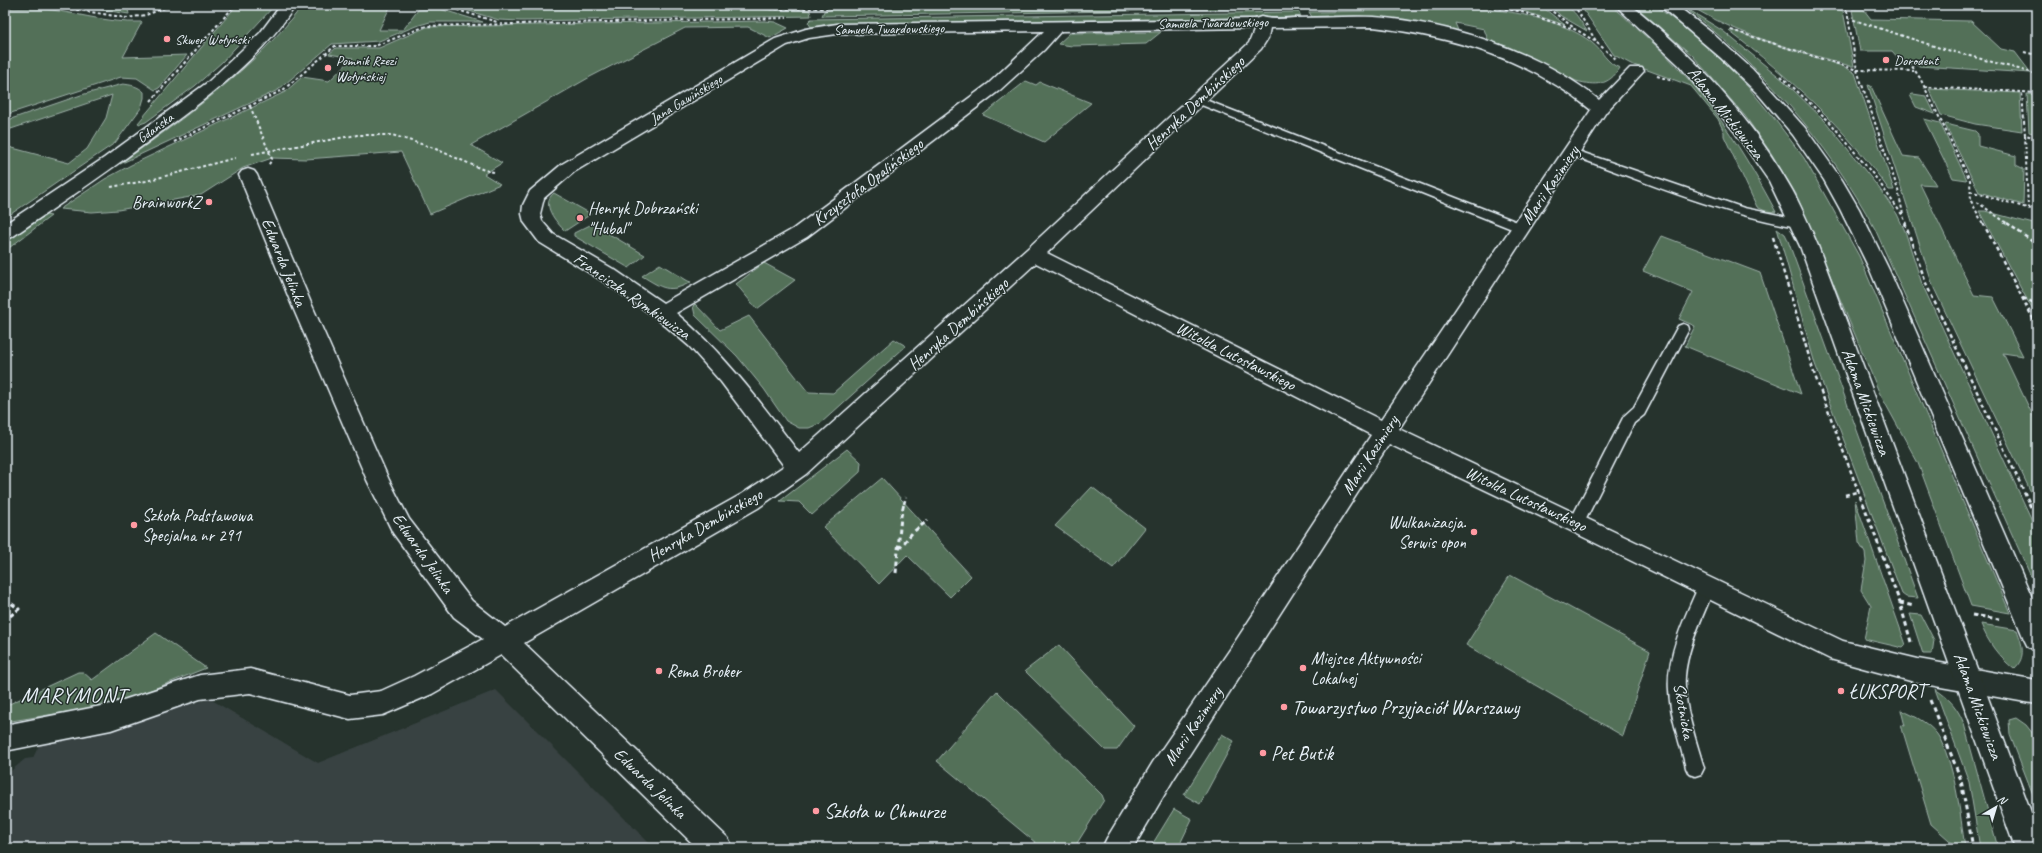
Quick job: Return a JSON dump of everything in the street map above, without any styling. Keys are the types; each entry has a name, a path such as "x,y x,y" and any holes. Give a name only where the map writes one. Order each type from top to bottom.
{"street":[{"name":"Gdańska","path":"5,233 110,162 214,85 265,36 289,5"},
{"name":"Adama Mickiewicza","path":"1622,5 1676,51 1726,109 1773,174 1798,223 1809,246 1970,681 2030,848"},
{"name":"Adama Mickiewicza","path":"1666,5 1713,42 1785,114 1815,152 1830,177 1872,257 2037,639"},
{"name":"Samuela Twardowskiego","path":"806,34 837,29 1056,27 1261,22 1373,22 1417,28 1462,38 1512,56 1558,78 1587,96 1600,109"},
{"name":"Henryka Dembińskiego","path":"5,738 111,717 200,687 250,681 350,707 383,703 423,685 504,641 750,501 798,468 1034,254 1255,46 1262,34 1263,28 1261,22"},
{"name":"Krzysztofa Opalińskiego","path":"662,312 800,233 994,87 1038,47 1056,27"},
{"name":"Jana Gawińskiego","path":"568,168 781,42 806,34"},
{"name":"Marii Kazimiery","path":"1117,848 1163,771 1244,650 1385,432 1600,109 1636,71"},
{"name":"Edwarda Jelinka","path":"251,164 326,360 378,480 401,526 433,572 463,609 504,641 718,848"},
{"name":"Franciszka Rymkiewicza","path":"568,168 536,195 531,214 533,222 546,238 608,275 662,312 696,341 728,376 798,468"},
{"name":"Witolda Lutosławskiego","path":"1034,254 1385,432 1577,523 1839,651 1918,671 2037,692"}],"lane":[{"path":"1198,100 1521,228"},
{"path":"1572,152 1729,208 1767,218 1798,223"},
{"path":"1577,523 1629,420 1639,411 1683,328"},
{"name":"Skotnicka","path":"1695,768 1677,689 1678,669 1681,655 1707,586"}],"path":[{"path":"5,7 30,5"},
{"path":"49,5 127,18 146,15 172,5"},
{"path":"151,100 234,5"},
{"path":"441,5 500,23"},
{"path":"512,5 524,7 620,5"},
{"path":"1544,5 1577,30"},
{"path":"1570,5 1576,8"},
{"path":"1574,5 1596,42"},
{"path":"1830,5 1846,10"},
{"path":"1846,5 1857,70 1898,190 1903,216"},
{"path":"1848,18 1940,48 2037,74"},
{"path":"1725,28 1857,70 1915,71"},
{"path":"173,143 283,90 335,46 375,46 410,31"},
{"path":"2024,52 2037,55"},
{"path":"1909,62 1924,87 1970,180 1971,200 2037,326"},
{"path":"1924,87 2037,93"},
{"path":"2022,92 2028,208"},
{"path":"105,189 272,160 250,106"},
{"path":"251,164 269,151 357,135 392,135 408,138 484,170 494,172"},
{"path":"2025,135 2037,138"},
{"path":"1970,190 2037,211"},
{"path":"1977,202 2037,244"},
{"path":"1767,218 1814,373 1857,492 1900,603"},
{"path":"2022,298 2037,304"},
{"path":"1845,494 1857,492"},
{"path":"896,573 901,516 906,497"},
{"path":"898,550 912,533 928,520"},
{"path":"5,599 19,609 5,620"}],"shaded area":[{"path":"496,690 654,848 5,848 5,776 25,759 33,758 41,741 110,730 167,710 210,699 318,763"}],"green space":[{"path":"1605,4 1611,6 1678,68 1697,89 1731,135 1776,212 1765,211 1757,207 1724,136 1724,132 1718,119 1691,86 1631,64 1614,55 1580,5"},
{"path":"72,5 109,5 120,8 127,6 129,14"},
{"path":"237,5 275,5 222,62 195,86 146,122 140,124 138,123"},
{"path":"303,5 391,5 379,30 403,30 418,10 440,9 483,22 430,22 379,41 332,44 278,90 120,164 218,91 263,51"},
{"path":"449,5 500,5 533,9 729,5 772,10 808,10 810,11 811,16 521,21 499,20"},
{"path":"1099,5 1295,5 1297,8 822,16 824,11 833,9"},
{"path":"1332,5 1540,5 1565,25 1517,9 1500,6 1321,8"},
{"path":"1549,5 1564,6 1569,8 1576,14 1587,31 1561,16"},
{"path":"1634,5 1654,5 1688,30 1717,56 1749,88 1804,158 1859,256 2010,613 1971,606 1918,463 1879,392 1796,194 1771,153 1745,116 1693,56"},
{"path":"1681,5 1723,31 1783,80 1826,122 1879,188 1897,214 1905,231 1922,284 2037,531 2037,590 1875,229 1856,196 1814,135 1790,106 1738,53"},
{"path":"1689,5 1826,5 1843,11 1854,66 1767,41 1727,25"},
{"path":"33,8 61,11 115,21 142,22 123,57 187,55 159,88 155,90 137,78 121,77 5,115 5,9"},
{"path":"1490,9 1529,16 1569,29 1595,45 1608,60 1620,68 1611,78 1606,81 1596,84 1583,83 1576,81 1509,47 1488,40 1484,29 1455,23 1459,33 1405,21 1355,16 1312,17 1309,12"},
{"path":"1852,10 1864,10 1871,19 1971,21 2001,49 2015,52 2031,73 1919,66 1914,62 1905,62 1903,59 1899,59 1892,51 1860,51"},
{"path":"1299,12 1301,17 828,24 811,27 808,22 811,19"},
{"path":"775,22 788,28 770,38 748,27 685,28 590,77 471,145 502,163 484,174 500,184 430,214 401,152 306,159 272,158 243,168 201,195 118,210 92,212 60,209 105,179 131,165 285,92 302,77 329,81 353,58 329,54 336,48 379,48 427,27"},
{"path":"1731,30 1845,67 1855,73 1894,190 1889,190 1854,145 1815,104 1795,85 1729,31"},
{"path":"1161,32 1146,44 1072,46 1058,44 1070,33"},
{"path":"1026,81 1036,85 1040,82 1091,103 1044,142 983,115"},
{"path":"123,84 132,85 139,88 144,92 144,98 141,108 115,143 5,218 5,146 69,163 87,149 106,118 112,95 5,131 5,121 81,95"},
{"path":"1868,85 1871,86 1903,156 1919,158 1936,185 1920,184 1974,295 1993,297 2023,356 2003,353 2034,418 2037,418 2037,505 1933,286"},
{"path":"1929,89 2020,93 2022,131 1975,124 1941,115"},
{"path":"2027,94 2037,95 2037,134 2029,132"},
{"path":"1910,95 1926,96 1935,114 1916,107"},
{"path":"1924,119 1940,123 1967,180 1953,178"},
{"path":"1945,125 1975,131 1978,134 1978,146 2016,156 2016,165 2024,169 2023,205 1979,192"},
{"path":"554,193 591,214 565,231 554,218 549,207 550,197"},
{"path":"1979,211 1985,211 2037,225 2037,318"},
{"path":"46,215 51,216 5,251 5,242"},
{"path":"592,224 645,255 629,268 574,236 574,233"},
{"path":"1777,228 1785,234 1787,238 1918,598 1906,597 1902,594 1815,364"},
{"path":"1662,236 1760,273 1801,394 1685,346 1695,326 1679,319 1693,292 1643,271"},
{"path":"764,263 795,280 757,309 736,284"},
{"path":"660,264 691,282 671,289 655,284 642,276"},
{"path":"695,304 720,330 749,316 808,392 833,393 894,339 906,346 821,423 809,428 799,428 786,421 764,389 737,356 695,315 693,306"},
{"path":"847,449 861,462 860,472 812,515 799,502 780,501"},
{"path":"882,478 971,576 950,597 907,555 879,584 823,527"},
{"path":"1092,487 1145,528 1113,568 1055,526"},
{"path":"1855,500 1906,645 1903,648 1864,639 1871,606 1861,590 1866,561 1865,553 1859,543"},
{"path":"1510,575 1650,651 1623,736 1466,645"},
{"path":"1910,614 1921,615 1934,640 1932,654 1923,654"},
{"path":"1981,624 2017,630 2022,645 2022,655 2021,660 2014,669 1994,649"},
{"path":"156,633 206,668 141,694 104,706 5,722 5,706 78,672 83,672 92,680"},
{"path":"1059,645 1134,726 1117,750 1105,750 1025,671"},
{"path":"1935,689 1945,696 1952,704 1959,713 1964,724 1998,848 1980,848 1969,782"},
{"path":"997,691 1102,795 1104,800 1074,848 1042,848 937,761"},
{"path":"1901,710 1918,718 1928,725 1940,739 1954,778 1965,848 1958,848 1931,824 1901,725 1905,726"},
{"path":"2016,718 2026,725 2037,739 2037,805 2010,735 2009,720"},
{"path":"1222,734 1234,741 1200,804 1184,795"},
{"path":"1174,809 1192,819 1178,848 1150,848"}],"place":[{"name":"Skwer Wołyński","path":"167,39"},
{"name":"Dorodent","path":"1886,60"},
{"name":"Pomnik Rzezi Wołyńskiej","path":"328,68"},
{"name":"BrainworkZ","path":"209,202"},
{"name":"Henryk Dobrzański \"Hubal\"","path":"580,218"},
{"name":"Szkoła Podstawowa Specjalna nr 291","path":"134,525"},
{"name":"Wulkanizacja. Serwis opon","path":"1474,532"},
{"name":"Miejsce Aktywności Lokalnej","path":"1303,668"},
{"name":"Rema Broker","path":"659,671"},
{"name":"ŁUKSPORT","path":"1841,691"},
{"name":"Towarzystwo Przyjaciół Warszawy","path":"1284,707"},
{"name":"Pet Butik","path":"1263,753"},
{"name":"Szkoła w Chmurze","path":"816,811"}],"district":[{"name":"MARYMONT","path":"74,695"}]}
